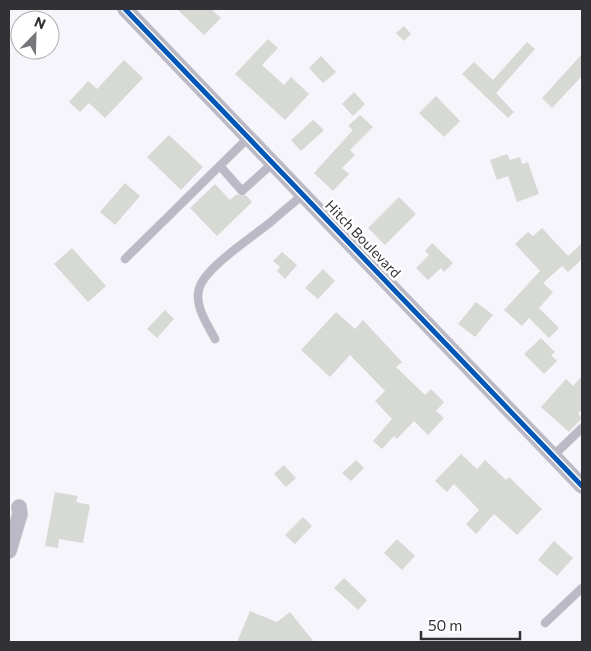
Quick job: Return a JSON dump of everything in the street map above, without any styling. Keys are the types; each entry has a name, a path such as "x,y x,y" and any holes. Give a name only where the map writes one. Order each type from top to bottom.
{"street":[{"name":"Hitch Boulevard","path":"125,9 274,162 582,486"},
{"path":"9,550 20,514 19,506"}],"lane":[{"path":"125,259 249,137"},
{"path":"220,166 242,191 274,162"},
{"path":"215,339 205,322 199,305 199,289 207,275 234,250 304,194"},
{"path":"553,456 582,428"},
{"path":"545,624 582,588"}],"building":[{"path":"177,9 211,9 221,18 204,35"},
{"path":"404,26 411,34 404,41 396,33"},
{"path":"268,39 278,48 262,65 284,85 291,77 309,94 285,120 235,74"},
{"path":"527,42 535,49 496,93 514,112 508,118 462,74 474,62 493,80"},
{"path":"582,54 582,76 552,108 542,98"},
{"path":"321,56 336,72 323,83 309,68"},
{"path":"124,60 143,78 105,118 89,103 80,112 69,102 88,81 97,89"},
{"path":"354,92 365,104 353,116 342,104"},
{"path":"436,96 460,121 444,137 419,113"},
{"path":"360,115 373,127 350,150 355,155 342,168 349,174 333,191 314,173 353,130 348,126"},
{"path":"313,120 324,130 301,151 291,140"},
{"path":"169,135 203,167 181,190 147,157"},
{"path":"507,154 510,160 520,157 522,164 528,162 539,194 517,202 508,176 497,180 490,160"},
{"path":"125,183 140,196 115,225 100,212"},
{"path":"215,184 230,200 237,194 241,196 246,195 252,202 217,236 190,208"},
{"path":"399,197 416,214 385,245 368,228"},
{"path":"542,228 568,256 582,243 582,259 568,272 562,266 543,283 553,292 539,308 559,328 549,338 529,318 522,326 504,310 540,271 515,244 528,232 533,236"},
{"path":"432,243 453,263 444,272 441,268 428,280 416,268 429,255 425,251"},
{"path":"72,248 106,286 88,302 54,264"},
{"path":"282,252 297,265 285,279 277,271 280,267 273,261"},
{"path":"323,269 335,281 318,299 305,288"},
{"path":"476,302 493,315 475,337 458,324"},
{"path":"165,310 174,319 157,338 147,329"},
{"path":"336,312 355,329 363,320 402,362 396,367 425,395 431,389 444,402 436,411 444,418 428,435 414,421 397,439 394,436 382,449 373,441 392,419 375,401 385,391 350,355 330,377 301,350"},
{"path":"541,338 555,352 551,355 557,361 544,374 524,354"},
{"path":"582,376 582,409 578,414 582,418 569,432 541,407 566,379 573,386"},
{"path":"461,454 477,469 485,460 506,480 509,477 542,509 517,535 494,514 476,534 466,524 479,510 454,484 447,492 435,481"},
{"path":"356,460 364,468 351,481 342,473"},
{"path":"284,465 296,478 286,487 274,474"},
{"path":"55,492 78,496 76,502 90,505 83,543 59,539 58,548 45,546"},
{"path":"303,517 312,526 295,544 285,535"},
{"path":"397,539 415,556 402,570 384,553"},
{"path":"554,541 573,558 557,576 538,560"},
{"path":"344,578 367,600 358,610 334,588"},
{"path":"250,611 277,622 290,612 314,642 237,642"}],"cycle path":[{"path":"125,9 582,486"}]}
